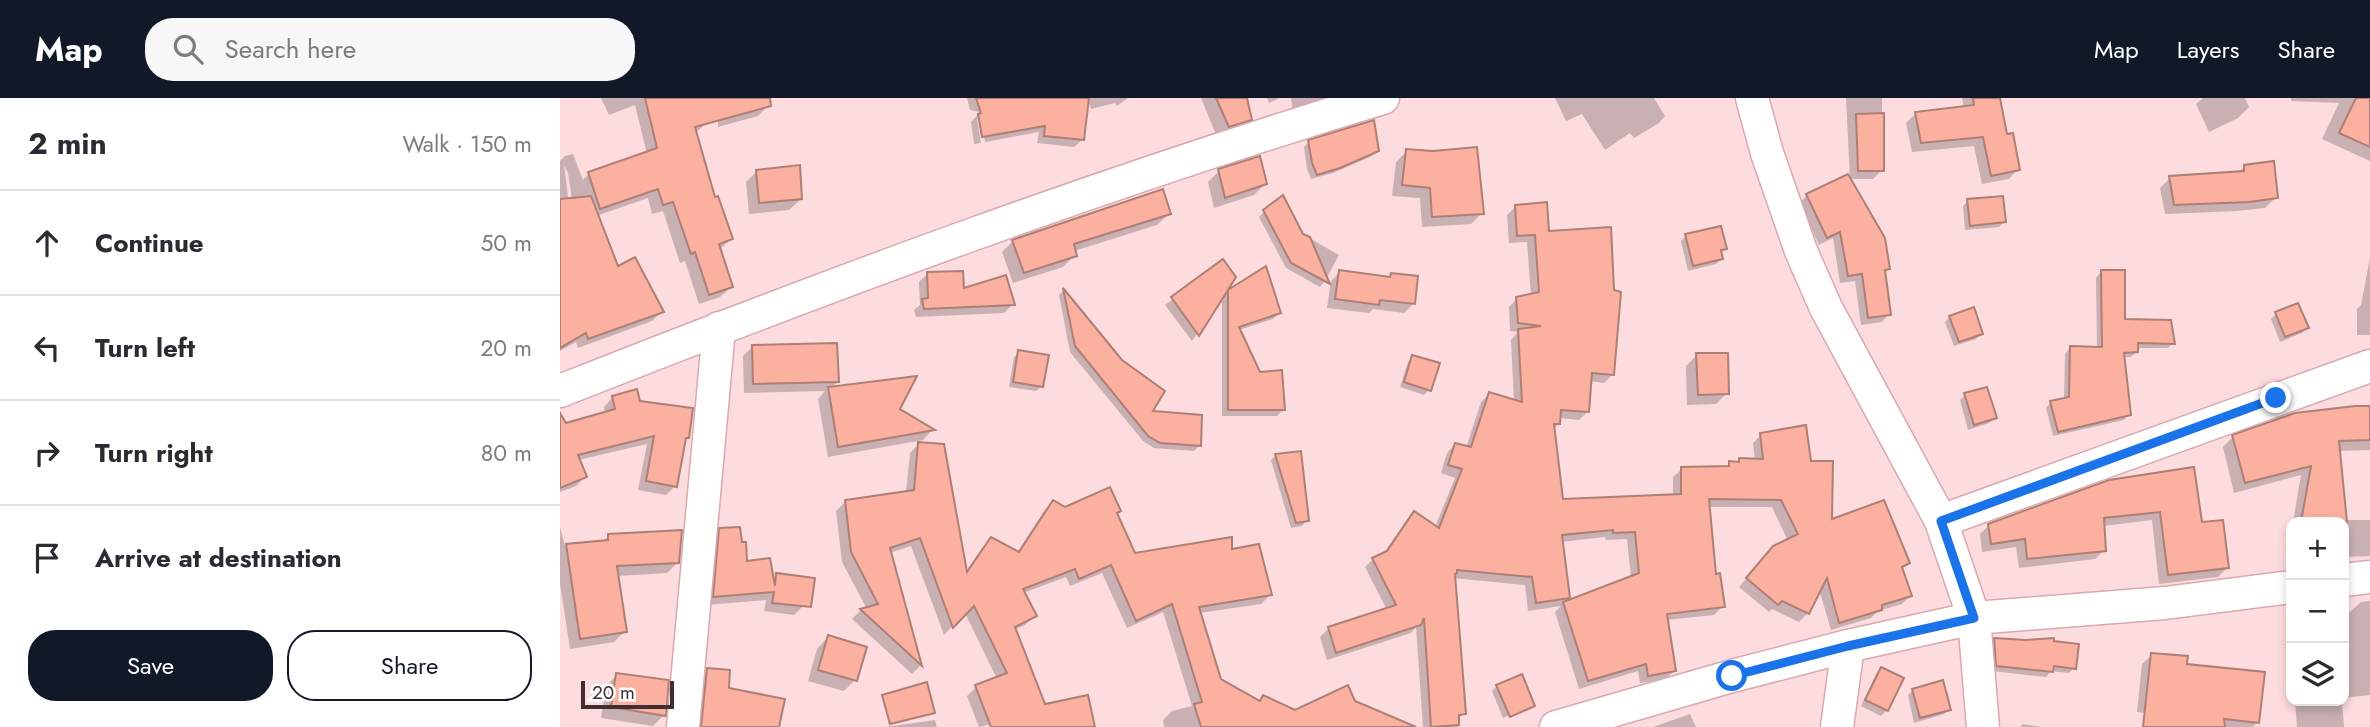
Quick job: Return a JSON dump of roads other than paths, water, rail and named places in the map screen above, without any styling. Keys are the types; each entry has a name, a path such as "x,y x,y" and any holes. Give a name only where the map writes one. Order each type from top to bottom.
{"street":[{"path":"560,391 719,328 1071,199 1383,98"},
{"path":"1752,98 1801,251 1821,296 1941,521 1974,618 1983,727"},
{"path":"682,727 719,328"},
{"path":"1941,521 2370,366"},
{"path":"2349,579 2370,577"},
{"path":"1556,727 1732,676 1848,646 1974,618 2165,603 2286,588"},
{"path":"1837,727 1848,646"}]}
